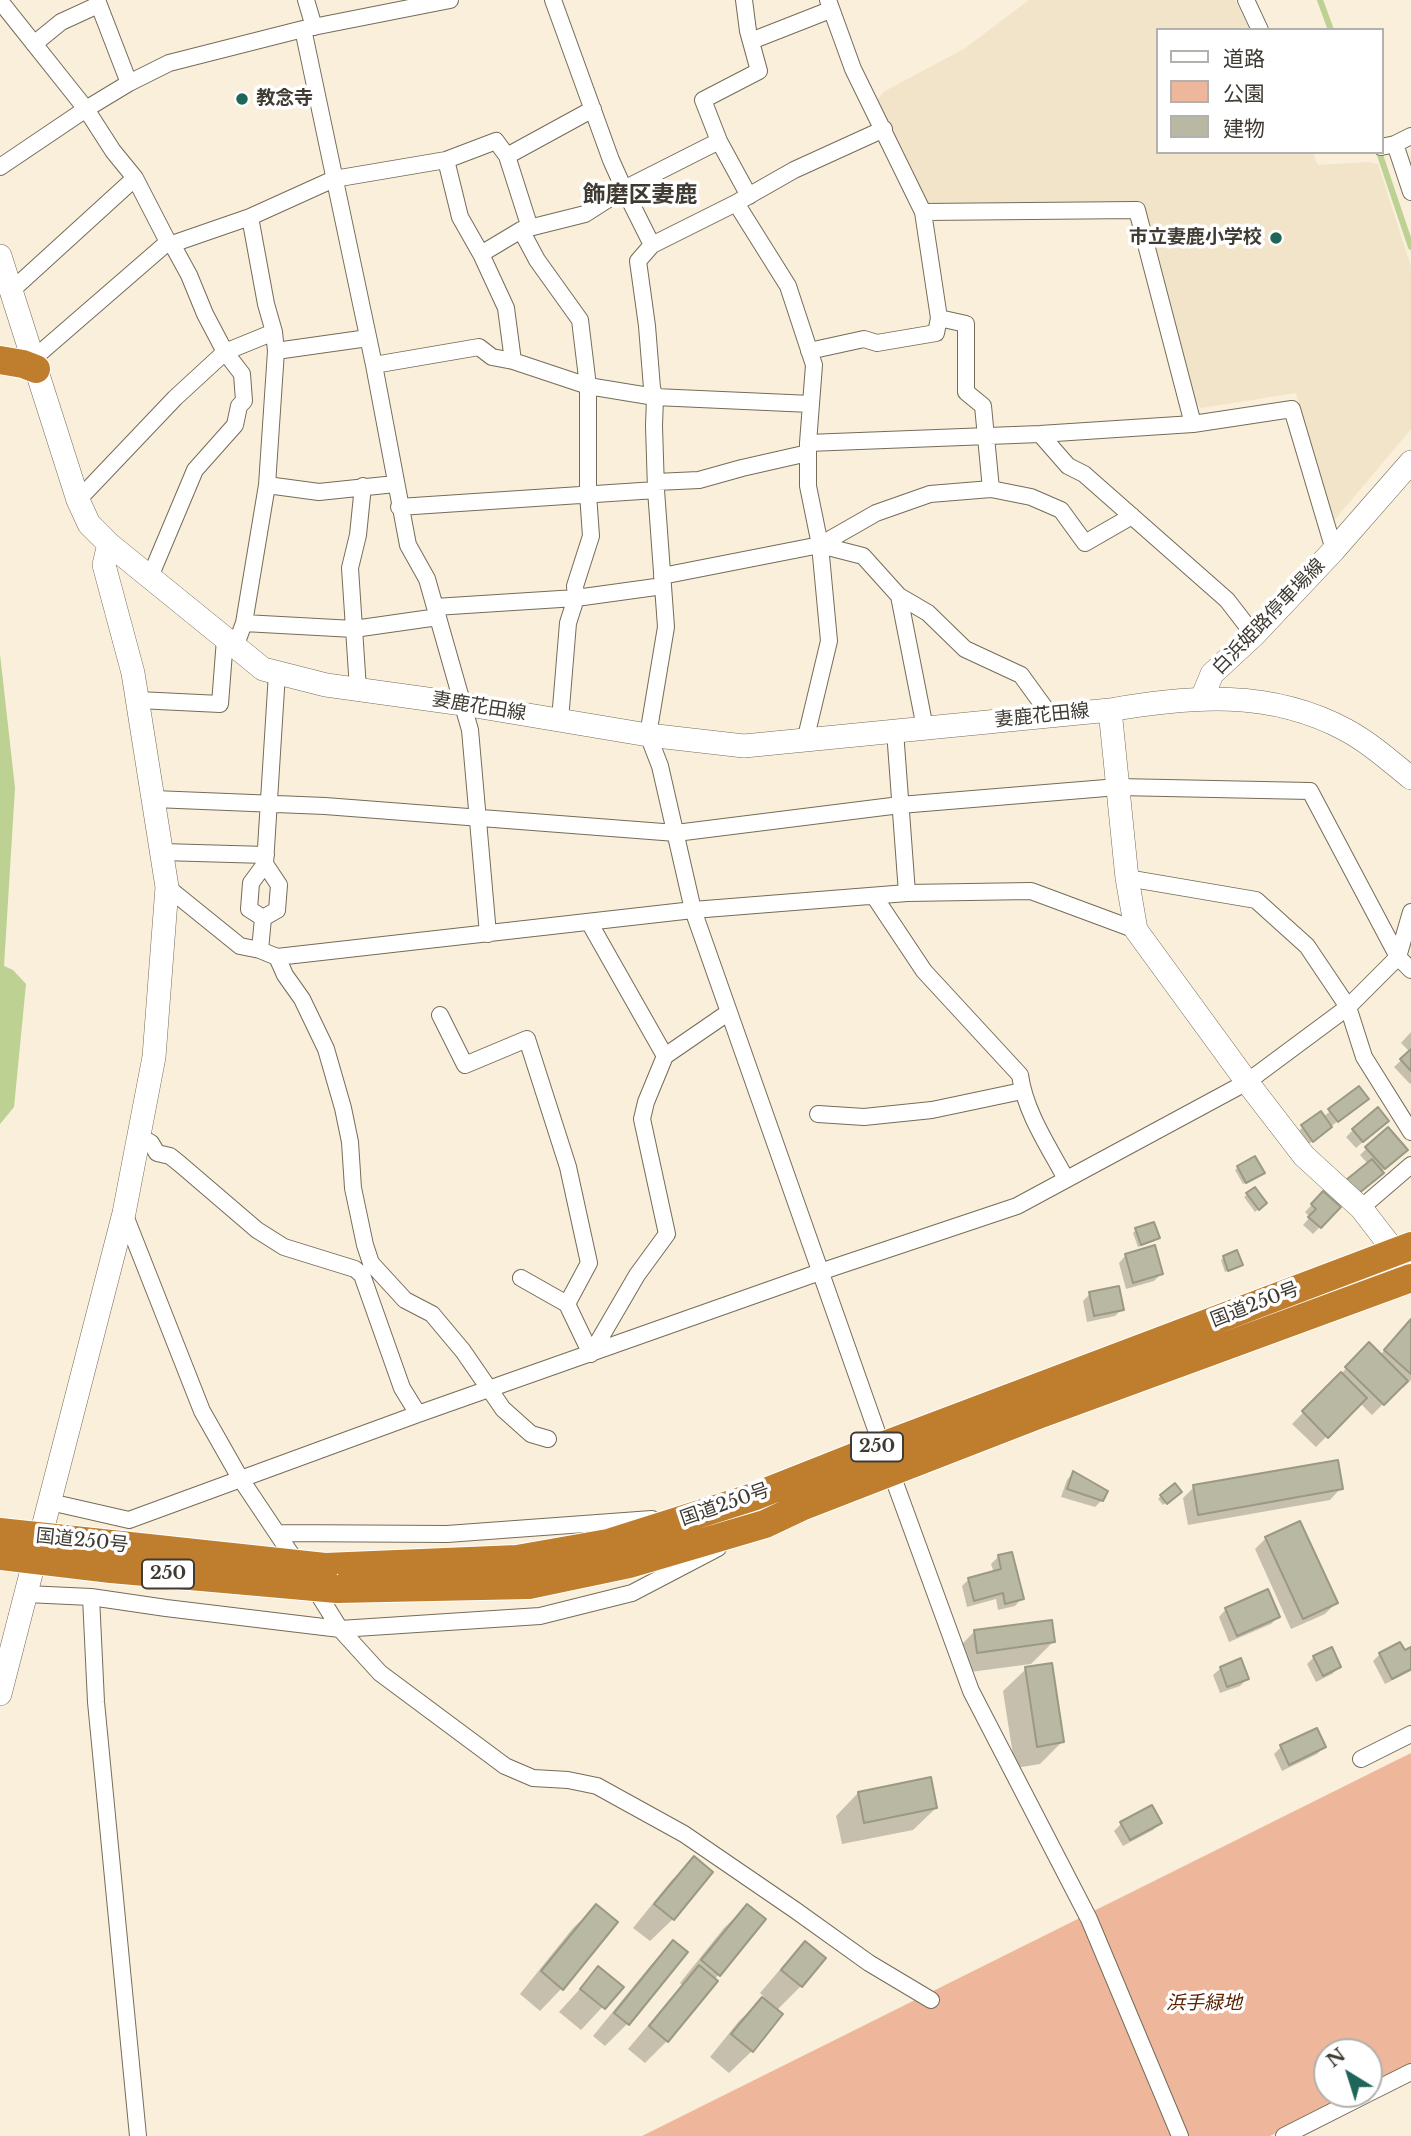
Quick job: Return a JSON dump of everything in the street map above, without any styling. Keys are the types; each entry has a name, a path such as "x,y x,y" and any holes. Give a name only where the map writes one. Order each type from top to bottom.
{"highway":[{"path":"0,360 34,364"},
{"name":"国道250号","path":"0,1532 331,1578 517,1559 608,1543 753,1497 882,1446 1406,1252"},
{"name":"国道250号","path":"0,1556 111,1569 529,1585 629,1564 765,1524 801,1507 1038,1415 1411,1278"}],"main road":[{"name":"妻鹿花田線","path":"0,256 78,500 89,524 109,544 263,669 326,685 463,704 648,735 744,746 1110,710 1167,700 1202,698"},
{"name":"白浜姫路停車場線","path":"1411,462 1334,551 1254,635 1212,674 1202,698 1276,704 1312,715 1346,730 1381,753 1411,778"},
{"path":"0,1694 124,1213 155,1058 167,887 133,673 103,565 109,544"},
{"path":"1110,710 1127,878 1136,930 1304,1156 1406,1252"}],"street":[{"path":"306,0 308,28 334,178 374,365 408,545 427,579 470,730 488,934"},
{"path":"0,166 86,109 169,63 308,28 450,0"},
{"path":"553,0 624,189 652,245"},
{"path":"744,0 759,71 703,100 742,199 788,286 814,365 808,486 820,545 829,641 806,741"},
{"path":"1246,0 1259,28"},
{"path":"0,1 86,109 113,151 135,178 188,275 225,352 242,374 244,401 239,406 234,425 195,470 150,577"},
{"path":"34,44 61,22 98,2 129,83"},
{"path":"751,41 829,5 853,69 923,212 939,318 936,333 877,343 864,339 809,351"},
{"path":"507,156 593,109"},
{"path":"884,129 794,170 652,245 638,261 655,397 656,486 666,626 648,735 660,766 693,910 971,1691 1089,1919 1180,2136"},
{"path":"1411,136 1388,146 1411,192"},
{"path":"34,364 94,304 170,243 250,217 334,178 446,160 496,141 507,156 537,260 580,320 588,386 588,494 591,536 575,586 576,598 568,623 560,720"},
{"path":"481,254 526,229 585,214 624,189 719,141"},
{"path":"446,160 460,217 506,308 513,361"},
{"path":"11,291 135,178"},
{"path":"923,212 1137,210 1193,424"},
{"path":"138,700 220,704 230,643 244,623 268,485 276,351 250,217"},
{"path":"939,318 966,324 966,392 983,405 991,489"},
{"path":"78,500 174,398 225,352 274,332"},
{"path":"276,351 368,338"},
{"path":"374,365 479,346 492,357 513,361 588,386 655,397 811,404"},
{"path":"239,406 272,411"},
{"path":"400,507 588,494 699,480 808,448 1193,424 1292,409 1334,551"},
{"path":"1040,434 1068,466 1084,474 1227,600 1254,635"},
{"path":"268,485 319,492 395,484"},
{"path":"358,689 351,568 358,535 363,486"},
{"path":"244,623 354,629 436,612 576,598 820,545 876,513 930,494 991,489 1031,497 1061,510 1085,543 1132,516"},
{"path":"820,545 863,556 899,596 928,613 965,649 1021,674 1050,715"},
{"path":"899,596 925,728"},
{"path":"263,918 249,909 251,883 266,860 277,673"},
{"path":"895,731 907,893"},
{"path":"154,799 325,806 676,833 900,805 1118,787 1310,791 1398,957 1411,970"},
{"path":"162,852 266,860"},
{"path":"263,918 277,910 279,885 266,860"},
{"path":"1127,878 1256,900 1307,946 1348,1007 1364,1057 1411,1132"},
{"path":"167,887 240,946 277,957 693,910 907,893 1031,891 1136,930"},
{"path":"874,896 924,971 1020,1075 1022,1091 1066,1179"},
{"path":"50,1502 129,1520 418,1414 820,1272 1017,1206 1247,1082 1348,1007 1398,957 1411,912"},
{"path":"260,950 263,918"},
{"path":"589,922 665,1056"},
{"path":"277,957 285,975 302,999 329,1058 343,1108 350,1142 353,1188 365,1245 372,1263 405,1300 432,1314 463,1351 503,1409 531,1434 548,1439"},
{"path":"591,1354 637,1275 667,1234 642,1119 646,1102 665,1056 729,1012"},
{"path":"440,1015 465,1065 527,1039 568,1167 589,1263 567,1304"},
{"path":"818,1114 864,1117 932,1110 1022,1091"},
{"path":"139,1136 151,1143 157,1153 170,1156 257,1230 284,1247 355,1269 362,1275 402,1388 418,1414"},
{"path":"1361,1208 1411,1165"},
{"path":"124,1213 202,1411 240,1478 340,1629 380,1673 505,1766 533,1778 568,1780 597,1786 684,1834 869,1963 931,2000"},
{"path":"521,1278 567,1304 591,1354"},
{"path":"278,1533 447,1534 693,1516"},
{"path":"26,1594 91,1597 340,1629 541,1616 632,1593 765,1524"},
{"path":"91,1597 96,1702 138,2136"},
{"path":"1361,1759 1411,1734"},
{"path":"1383,2086 1411,2072"},
{"path":"1284,2136 1339,2108"}],"shaded area":[{"name":"市立妻鹿小学校","path":"1029,0 1235,0 1249,28 1156,28 1156,154 1313,154 1318,165 1370,162 1378,164 1411,267 1411,429 1332,523 1296,393 1201,408 1195,401 1142,208 926,204 875,102 885,91 964,49"},
{"path":"0,654 15,788 4,966 13,970 26,984 14,1107 0,1124"}],"green space":[{"name":"浜手緑地","path":"1411,1753 1411,2064 1383,2078 1383,2038 1313,2038 1313,2108 1325,2108 1270,2136 642,2136"}],"building":[{"path":"1411,1049 1411,1071 1400,1059"},
{"path":"1359,1086 1369,1099 1338,1122 1328,1109"},
{"path":"1378,1107 1389,1121 1363,1142 1352,1129"},
{"path":"1321,1111 1332,1127 1313,1142 1301,1125"},
{"path":"1388,1127 1408,1150 1385,1169 1365,1147"},
{"path":"1255,1156 1265,1173 1246,1183 1237,1166"},
{"path":"1372,1159 1384,1173 1358,1194 1346,1180"},
{"path":"1255,1187 1267,1203 1259,1210 1246,1193"},
{"path":"1323,1191 1341,1207 1321,1228 1308,1217 1316,1209 1311,1204"},
{"path":"1154,1222 1160,1238 1141,1245 1135,1228"},
{"path":"1155,1245 1163,1274 1133,1283 1125,1254"},
{"path":"1237,1250 1243,1265 1228,1271 1223,1256"},
{"path":"1119,1286 1124,1310 1094,1316 1089,1292"},
{"path":"1411,1319 1411,1374 1384,1350"},
{"path":"1369,1342 1408,1381 1384,1405 1345,1367"},
{"path":"1341,1372 1367,1398 1328,1438 1302,1411"},
{"path":"1338,1460 1343,1489 1198,1515 1193,1485"},
{"path":"1073,1471 1108,1491 1103,1501 1067,1489"},
{"path":"1175,1483 1182,1492 1167,1504 1160,1495"},
{"path":"1300,1521 1338,1603 1303,1619 1265,1537"},
{"path":"1012,1552 1024,1599 1005,1604 1003,1593 974,1601 968,1578 1001,1569 998,1555"},
{"path":"1268,1589 1280,1617 1237,1636 1225,1608"},
{"path":"1052,1620 1055,1642 977,1653 974,1630"},
{"path":"1400,1642 1405,1650 1411,1647 1411,1669 1392,1679 1379,1653"},
{"path":"1332,1647 1341,1667 1323,1676 1313,1656"},
{"path":"1241,1658 1249,1679 1227,1687 1220,1667"},
{"path":"1052,1663 1064,1742 1037,1747 1025,1667"},
{"path":"1317,1728 1326,1747 1289,1765 1280,1745"},
{"path":"931,1777 937,1808 864,1823 858,1792"},
{"path":"1152,1805 1162,1823 1130,1840 1120,1822"},
{"path":"694,1856 713,1872 674,1920 654,1904"},
{"path":"596,1904 618,1922 563,1990 541,1971"},
{"path":"747,1904 766,1919 720,1976 701,1960"},
{"path":"673,1940 688,1952 629,2025 614,2013"},
{"path":"805,1941 826,1958 802,1987 781,1970"},
{"path":"699,1965 718,1981 668,2042 649,2026"},
{"path":"598,1966 624,1987 605,2009 580,1989"},
{"path":"762,1997 783,2014 753,2052 731,2034"}],"waterway":[{"path":"1320,0 1330,28"},
{"path":"1380,154 1411,247"}],"place":[{"name":"教念寺","path":"242,99"},
{"name":"市立妻鹿小学校","path":"1276,238"}],"district":[{"name":"飾磨区妻鹿","path":"640,196"}]}
